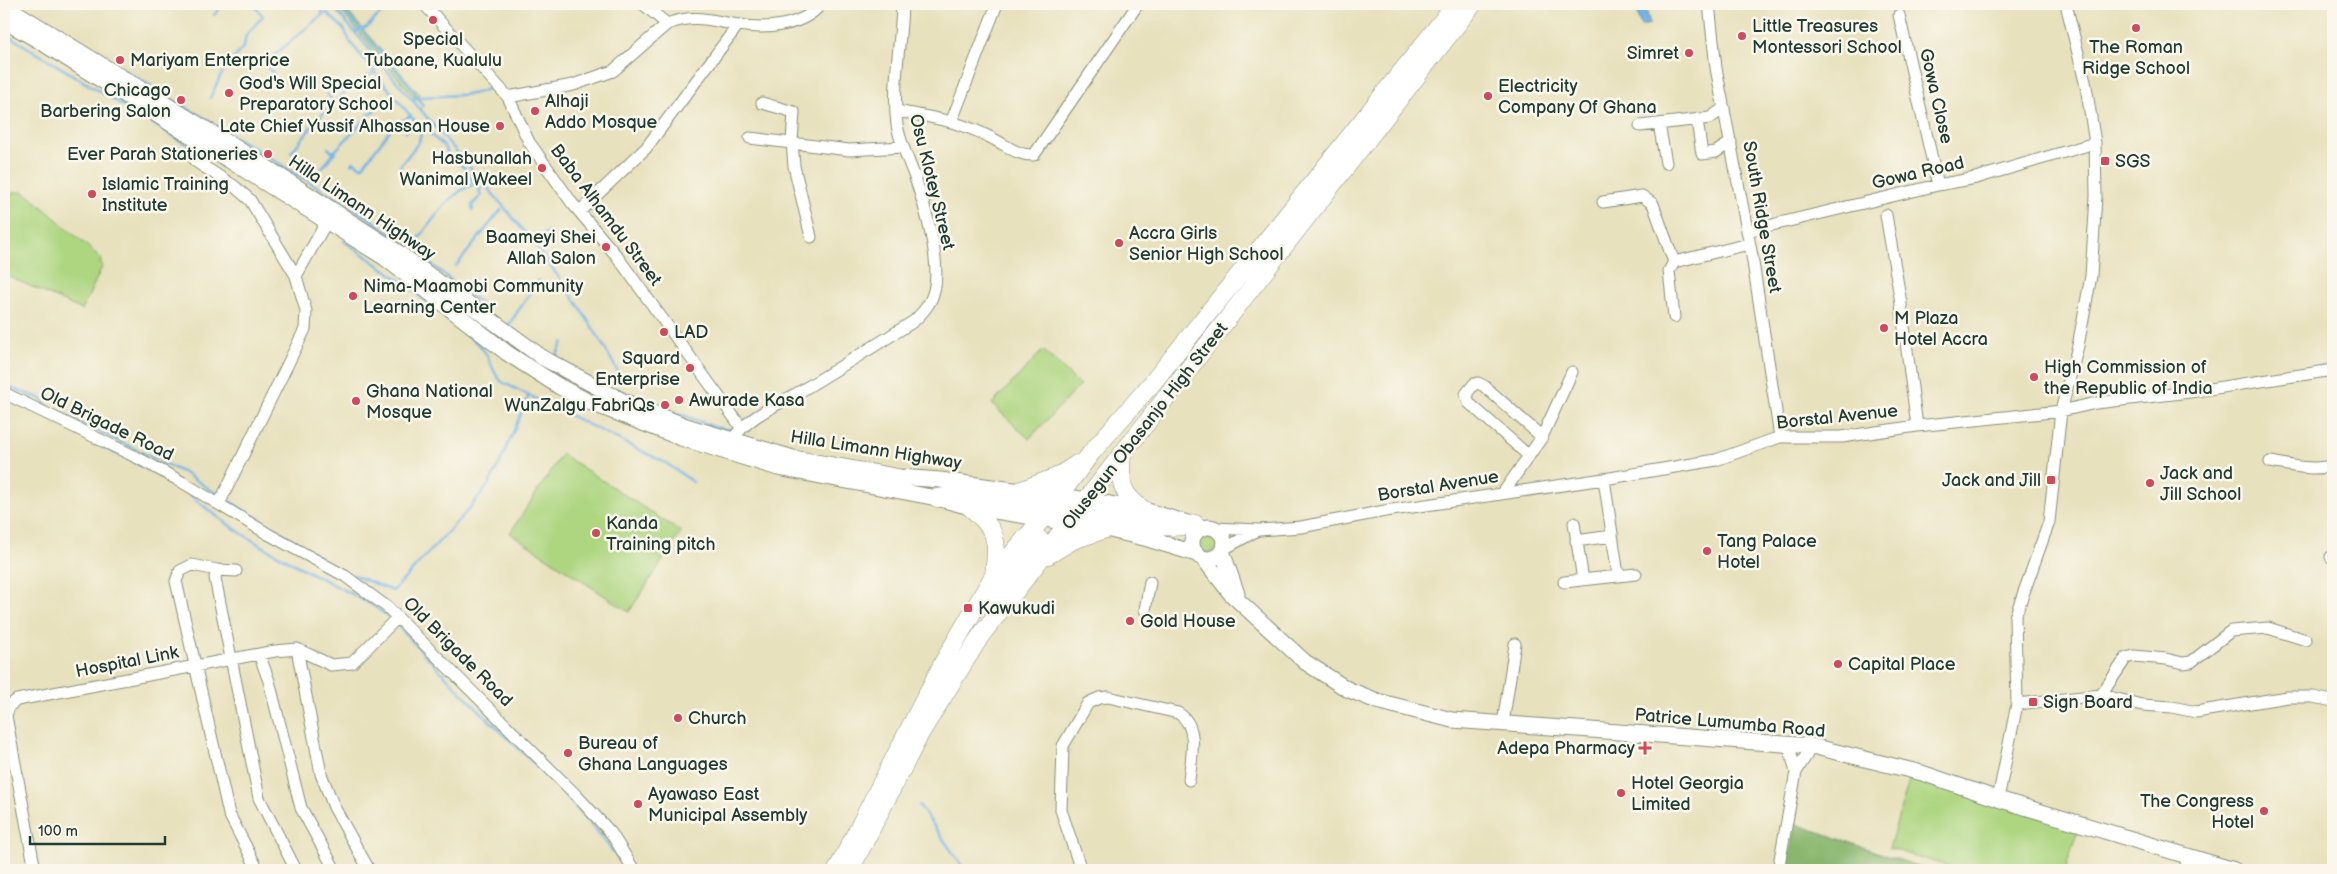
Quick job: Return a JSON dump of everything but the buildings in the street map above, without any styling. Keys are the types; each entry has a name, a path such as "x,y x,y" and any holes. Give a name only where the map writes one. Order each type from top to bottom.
{"main road":[{"name":"Olusegun Obasanjo High Street","path":"850,870 921,732 981,635 1041,560 1091,453 1153,382 1456,4"},
{"name":"Olusegun Obasanjo High Street","path":"837,870 943,662 994,575 1122,455 1473,4"},
{"name":"Hilla Limann Highway","path":"4,5 230,144 400,253 543,358 625,402 731,441 793,458 862,471 1022,490 1063,510"},
{"name":"Hilla Limann Highway","path":"4,21 36,39 385,258 507,353 560,387 589,402 681,438 778,468 859,485 937,498 970,507 1063,510"},
{"path":"981,635 992,606 1136,416 1153,382"},
{"path":"1022,490 1057,477 1091,453"},
{"path":"1122,455 1122,484 1126,496 1144,510"},
{"path":"937,498 962,495 1165,527 1204,527"},
{"path":"970,507 987,521 994,532 997,549 994,575"},
{"path":"1063,510 1144,510 1204,527 1223,537 1222,551 1214,558 1200,556 1148,539 1106,530 1063,510"},
{"path":"1200,556 1193,547 1193,539 1197,532 1204,527"},
{"path":"1041,560 1073,540 1106,530"},
{"name":"Patrice Lumumba Road","path":"1222,551 1241,603"},
{"name":"Patrice Lumumba Road","path":"1200,556 1241,603 1305,662 1347,689 1411,711 1452,720 1812,746 1922,773 2186,863 2234,870"}],"street":[{"name":"Baba Alhamdu Street","path":"424,4 508,96 529,142 580,211 616,255 741,427"},
{"path":"643,4 667,24"},
{"path":"508,96 573,85 613,71 667,24 676,21 699,18 738,25 787,24 813,14 821,4"},
{"name":"Osu Klotey Street","path":"731,441 741,427 759,413 803,390 914,321 927,307 936,283 933,243 915,177 903,147 896,111 902,4"},
{"path":"952,120 996,4"},
{"path":"896,111 952,120 980,131 1019,154 1034,155 1138,4"},
{"name":"South Ridge Street","path":"1709,4 1715,60 1747,232 1780,437"},
{"path":"1998,799 2017,704 2015,617 2049,522 2061,411 2078,346 2091,276 2096,196 2095,143 2086,86 2066,4"},
{"name":"Gowa Close","path":"1899,15 1938,185"},
{"path":"580,211 646,148 738,25"},
{"path":"762,102 794,112 792,142 794,166 811,236"},
{"path":"1640,126 1710,118 1724,108"},
{"path":"1697,120 1702,154 1716,152 1731,142"},
{"path":"1659,124 1666,163"},
{"path":"750,138 850,150 903,147"},
{"name":"Gowa Road","path":"1747,232 2010,169 2095,143"},
{"path":"195,161 234,186 250,200 296,276 306,311 305,329 219,504"},
{"path":"1603,202 1642,196 1649,200 1653,204 1674,262"},
{"path":"1886,215 1900,297 1917,426"},
{"path":"296,276 327,221"},
{"path":"1674,317 1669,271 1674,262 1749,244"},
{"name":"Borstal Avenue","path":"1204,527 1259,530 1301,527 1385,511 1604,479 1716,460 1780,437 1842,437 1917,426 2061,411 2096,403 2190,392 2333,370"},
{"path":"1503,493 1542,436 1572,372"},
{"path":"1529,456 1469,403 1466,394 1474,384 1478,383 1484,386 1542,436"},
{"name":"Old Brigade Road","path":"4,393 138,458 345,576 387,607 576,795 610,833 634,870"},
{"path":"2270,462 2302,468 2325,468 2333,465"},
{"path":"1604,479 1618,575"},
{"path":"1574,523 1583,580"},
{"name":"Borstal Avenue","path":"1222,551 1259,530"},
{"path":"1576,541 1612,536"},
{"path":"236,571 217,570 192,565 180,571 176,581 229,814 258,870"},
{"path":"217,570 215,578 233,659 259,798 296,870"},
{"path":"1564,582 1636,574"},
{"path":"1145,610 1150,582"},
{"path":"296,649 331,665 352,663 398,618"},
{"path":"2101,695 2126,658 2134,656 2166,659 2182,663 2191,662 2231,630 2268,628 2306,640"},
{"path":"1503,723 1515,644"},
{"path":"296,649 320,774 334,807 368,868"},
{"name":"Hospital Link","path":"35,870 6,716 9,706 17,700 259,654 296,649"},
{"path":"259,654 269,681 302,808 335,870"},
{"path":"2017,704 2101,695 2142,705 2172,707 2196,712 2287,697 2314,697 2333,701"},
{"path":"1081,870 1061,810 1062,758 1066,740 1088,704 1099,698 1108,697 1178,713 1187,718 1192,736 1189,780"},
{"path":"1788,743 1796,772"},
{"path":"1778,870 1796,772 1812,746"}],"green space":[{"path":"335,4 341,4 420,95 414,97"},
{"path":"13,192 23,192 31,197 102,259 100,263 103,265 82,310 4,274 4,216"},
{"path":"1043,350 1080,385 1029,439 992,404"},
{"name":"Kanda Training pitch","path":"562,454 681,532 629,612 510,533"},
{"path":"1204,531 1212,531 1219,538 1219,546 1212,553 1204,553 1197,546 1197,538"},
{"path":"1911,774 2078,829 2065,870 1961,870 1889,848"},
{"path":"1796,824 1923,868 1922,870 1785,870"}],"water":[{"path":"1646,10 1650,24 1641,26 1637,13"}],"waterway":[{"path":"214,15 224,4"},
{"path":"210,98 222,73 244,46 246,35 263,16 253,4"},
{"path":"318,4 323,14 327,13 344,29 350,42 414,120 444,146 452,161 463,166 474,184 482,188 479,190 481,196 472,205 473,210"},
{"path":"331,4 527,235 568,290 605,348 621,378"},
{"path":"338,4 412,88 423,106"},
{"path":"355,32 367,27 390,4"},
{"path":"17,5 369,218 412,249 480,303"},
{"path":"265,90 274,74 264,64 323,14"},
{"path":"4,33 314,222"},
{"path":"291,153 328,108 350,88 375,72"},
{"path":"413,99 464,95 484,91 493,86"},
{"path":"327,94 334,102"},
{"path":"328,148 332,152 336,150 371,113 394,96 394,94"},
{"path":"352,164 354,162 361,167 363,166 396,122 404,120 411,115"},
{"path":"406,132 414,121"},
{"path":"400,166 419,142 422,128"},
{"path":"322,168 335,152"},
{"path":"419,238 437,214 457,193 474,184"},
{"path":"456,266 501,210"},
{"path":"531,242 549,231"},
{"path":"344,241 404,283 479,345 486,353 495,373 502,382 666,463 693,482"},
{"path":"508,326 539,280"},
{"path":"555,359 563,342"},
{"path":"4,381 13,389 40,398 53,411 61,413 186,474 219,495"},
{"path":"615,389 714,427 732,430"},
{"path":"353,575 393,591 487,487 500,463 529,395"},
{"path":"84,438 147,469"},
{"path":"184,489 227,524 250,539 372,605 389,617"},
{"path":"226,499 319,556"},
{"path":"397,625 579,810 626,870"},
{"path":"919,805 965,870"}],"place":[{"name":"Special Tubaane, Kualulu","path":"433,20"},
{"name":"The Roman Ridge School","path":"2136,28"},
{"name":"Little Treasures Montessori School","path":"1742,36"},
{"name":"Simret","path":"1689,53"},
{"name":"Mariyam Enterprice","path":"120,60"},
{"name":"God's Will Special Preparatory School","path":"229,93"},
{"name":"Electricity Company Of Ghana","path":"1488,96"},
{"name":"Chicago Barbering Salon","path":"181,100"},
{"name":"Alhaji Addo Mosque","path":"535,111"},
{"name":"Late Chief Yussif Alhassan House","path":"500,126"},
{"name":"Ever Parah Stationeries","path":"268,154"},
{"name":"SGS","path":"2105,161"},
{"name":"Hasbunallah Wanimal Wakeel","path":"542,168"},
{"name":"Islamic Training Institute","path":"92,194"},
{"name":"Accra Girls Senior High School","path":"1119,243"},
{"name":"Baameyi Shei Allah Salon","path":"606,247"},
{"name":"Nima-Maamobi Community Learning Center","path":"353,296"},
{"name":"M Plaza Hotel Accra","path":"1884,328"},
{"name":"LAD","path":"664,332"},
{"name":"Squard Enterprise","path":"690,368"},
{"name":"High Commission of the Republic of India","path":"2034,377"},
{"name":"Awurade Kasa","path":"679,400"},
{"name":"Ghana National Mosque","path":"356,401"},
{"name":"WunZalgu FabriQs","path":"665,405"},
{"name":"Jack and Jill","path":"2051,480"},
{"name":"Jack and Jill School","path":"2150,483"},
{"name":"Kanda Training pitch","path":"596,533"},
{"name":"Tang Palace Hotel","path":"1707,551"},
{"name":"Kawukudi","path":"968,608"},
{"name":"Gold House","path":"1130,621"},
{"name":"Capital Place","path":"1838,664"},
{"name":"Sign Board","path":"2033,702"},
{"name":"Church","path":"678,718"},
{"name":"Adepa Pharmacy","path":"1645,748"},
{"name":"Bureau of Ghana Languages","path":"568,753"},
{"name":"Hotel Georgia Limited","path":"1621,793"},
{"name":"Ayawaso East Municipal Assembly","path":"638,804"},
{"name":"The Congress Hotel","path":"2264,811"}]}
